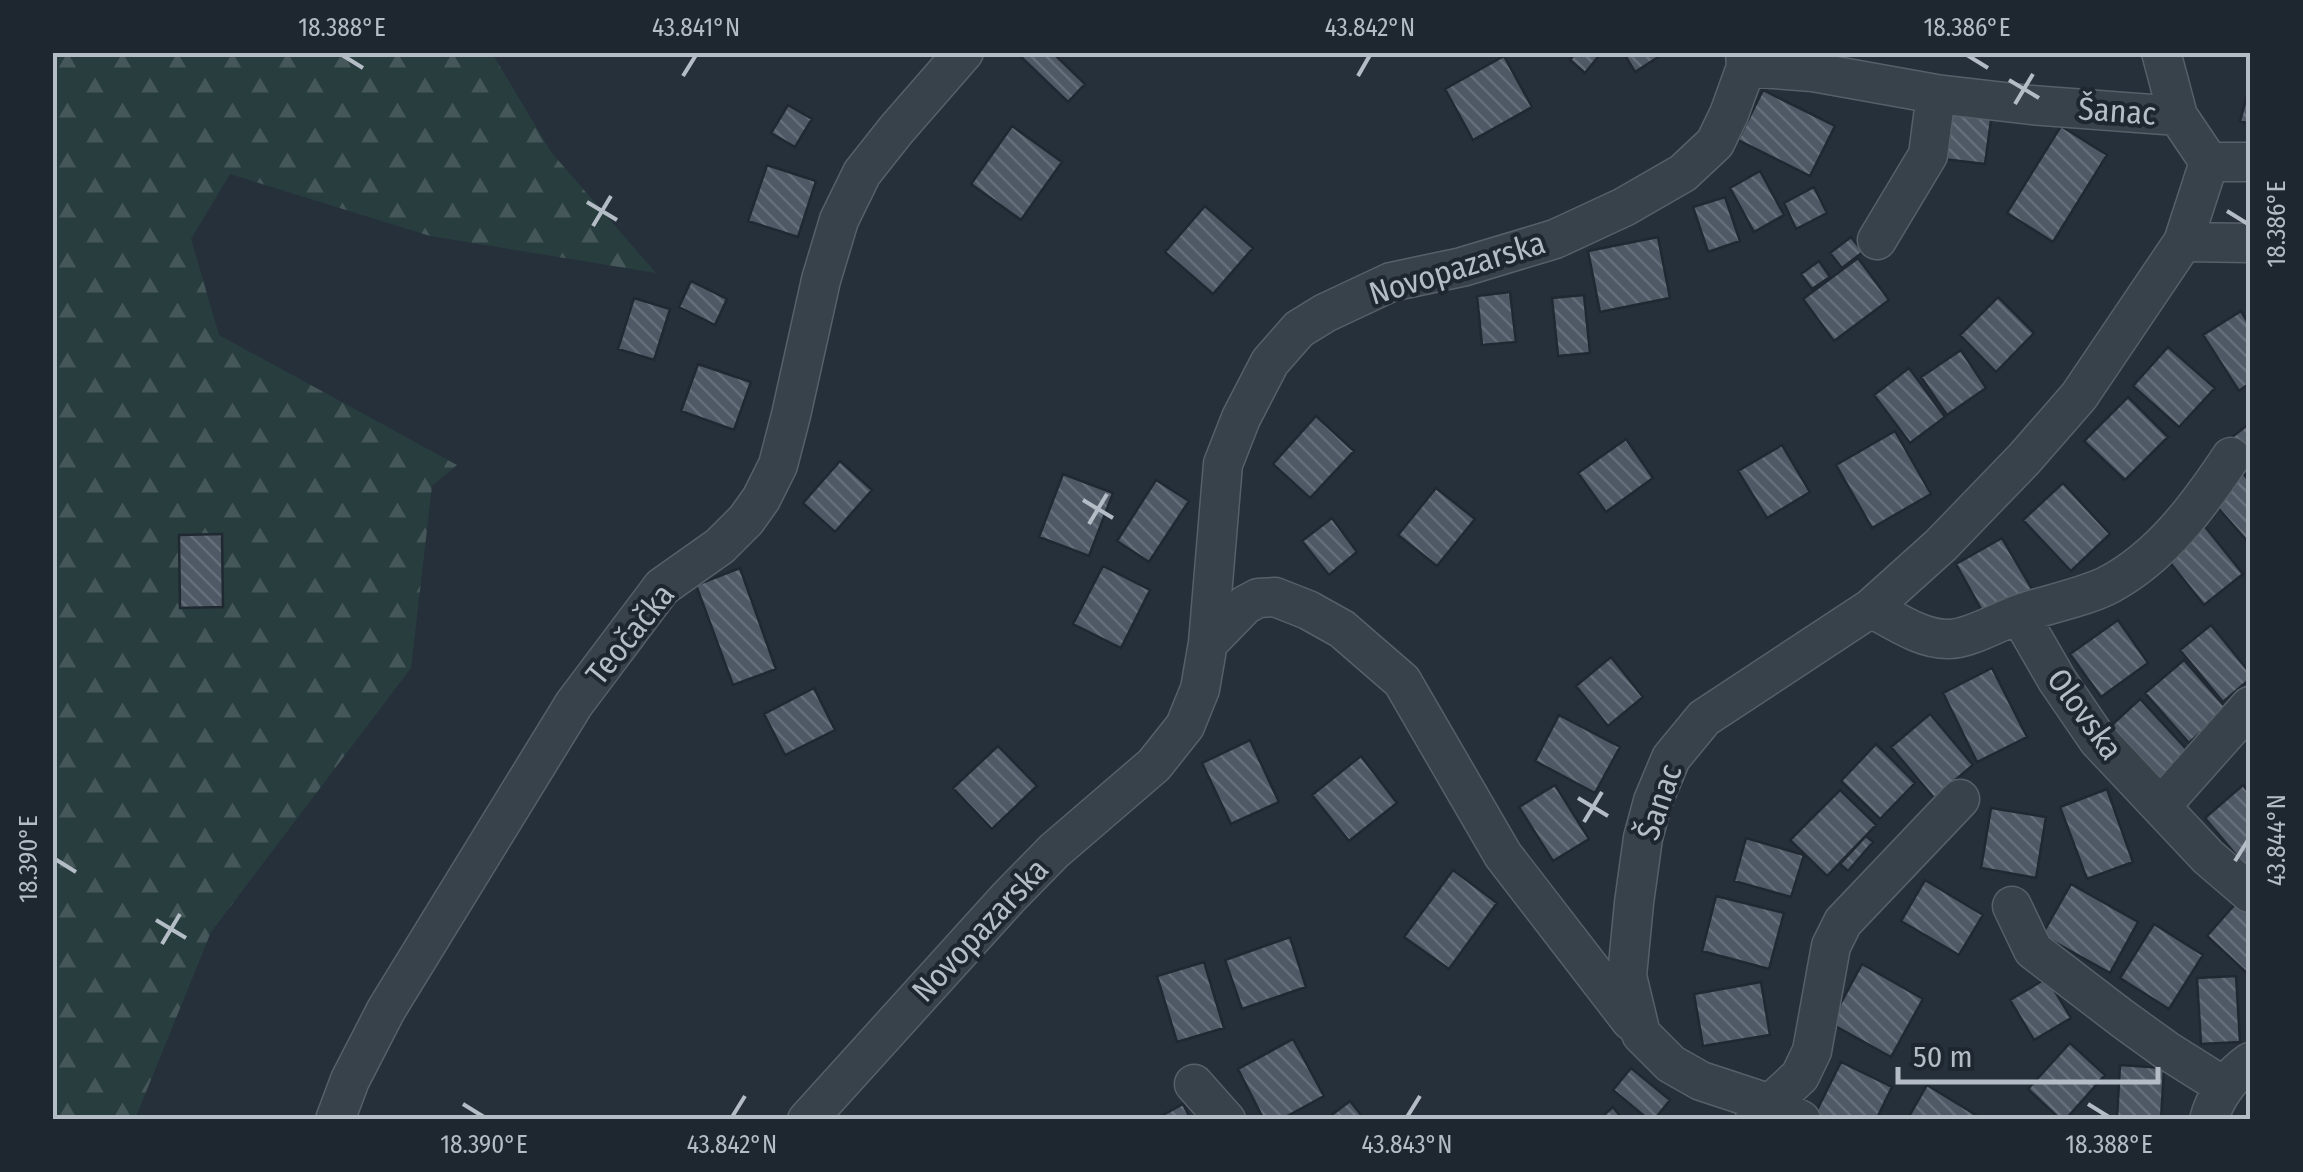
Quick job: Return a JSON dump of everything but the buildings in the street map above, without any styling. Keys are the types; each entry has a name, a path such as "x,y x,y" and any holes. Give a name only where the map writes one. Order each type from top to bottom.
{"street":[{"name":"Teočačka","path":"335,1120 350,1080 386,1010 574,704 662,586 720,546 761,500 778,465 821,280 840,220 862,173 964,52"},
{"name":"Šanac","path":"1641,1034 1627,976 1634,903 1643,838 1671,758 1704,718 1871,608 1941,545 2079,396 2184,242 2209,162 2178,116 2161,52"},
{"name":"Šanac","path":"1746,60 1936,94 2178,116"},
{"name":"Novopazarska","path":"808,1120 1054,851 1154,765 1184,726 1200,689 1208,643 1223,464 1240,418 1270,362 1299,330 1325,313 1391,282 1462,267 1555,239 1624,208 1683,174 1714,144 1729,114 1746,60"},
{"path":"1877,240 1928,155 1936,94"},
{"path":"2209,162 2250,162"},
{"path":"2184,242 2250,242"},
{"path":"1871,608 1919,632 1953,640 2108,585 2152,554 2202,500 2231,456"},
{"path":"1208,643 1245,605 1258,598 1275,597 1342,629 1402,681 1503,855 1641,1034 1671,1064 1701,1082 1775,1114 1812,1051 1831,946 1844,922 1960,798"},
{"name":"Olovska","path":"2018,614 2098,740 2208,856 2250,893"},
{"path":"2162,806 2250,706"},
{"path":"2012,906 2033,950 2122,1020 2228,1090"},
{"path":"1194,1084 1226,1120"}],"green space":[{"path":"52,53 492,53 551,152 656,273 430,236 230,174 191,239 219,335 457,465 432,486 411,668 211,932 135,1119 53,1119"}]}
